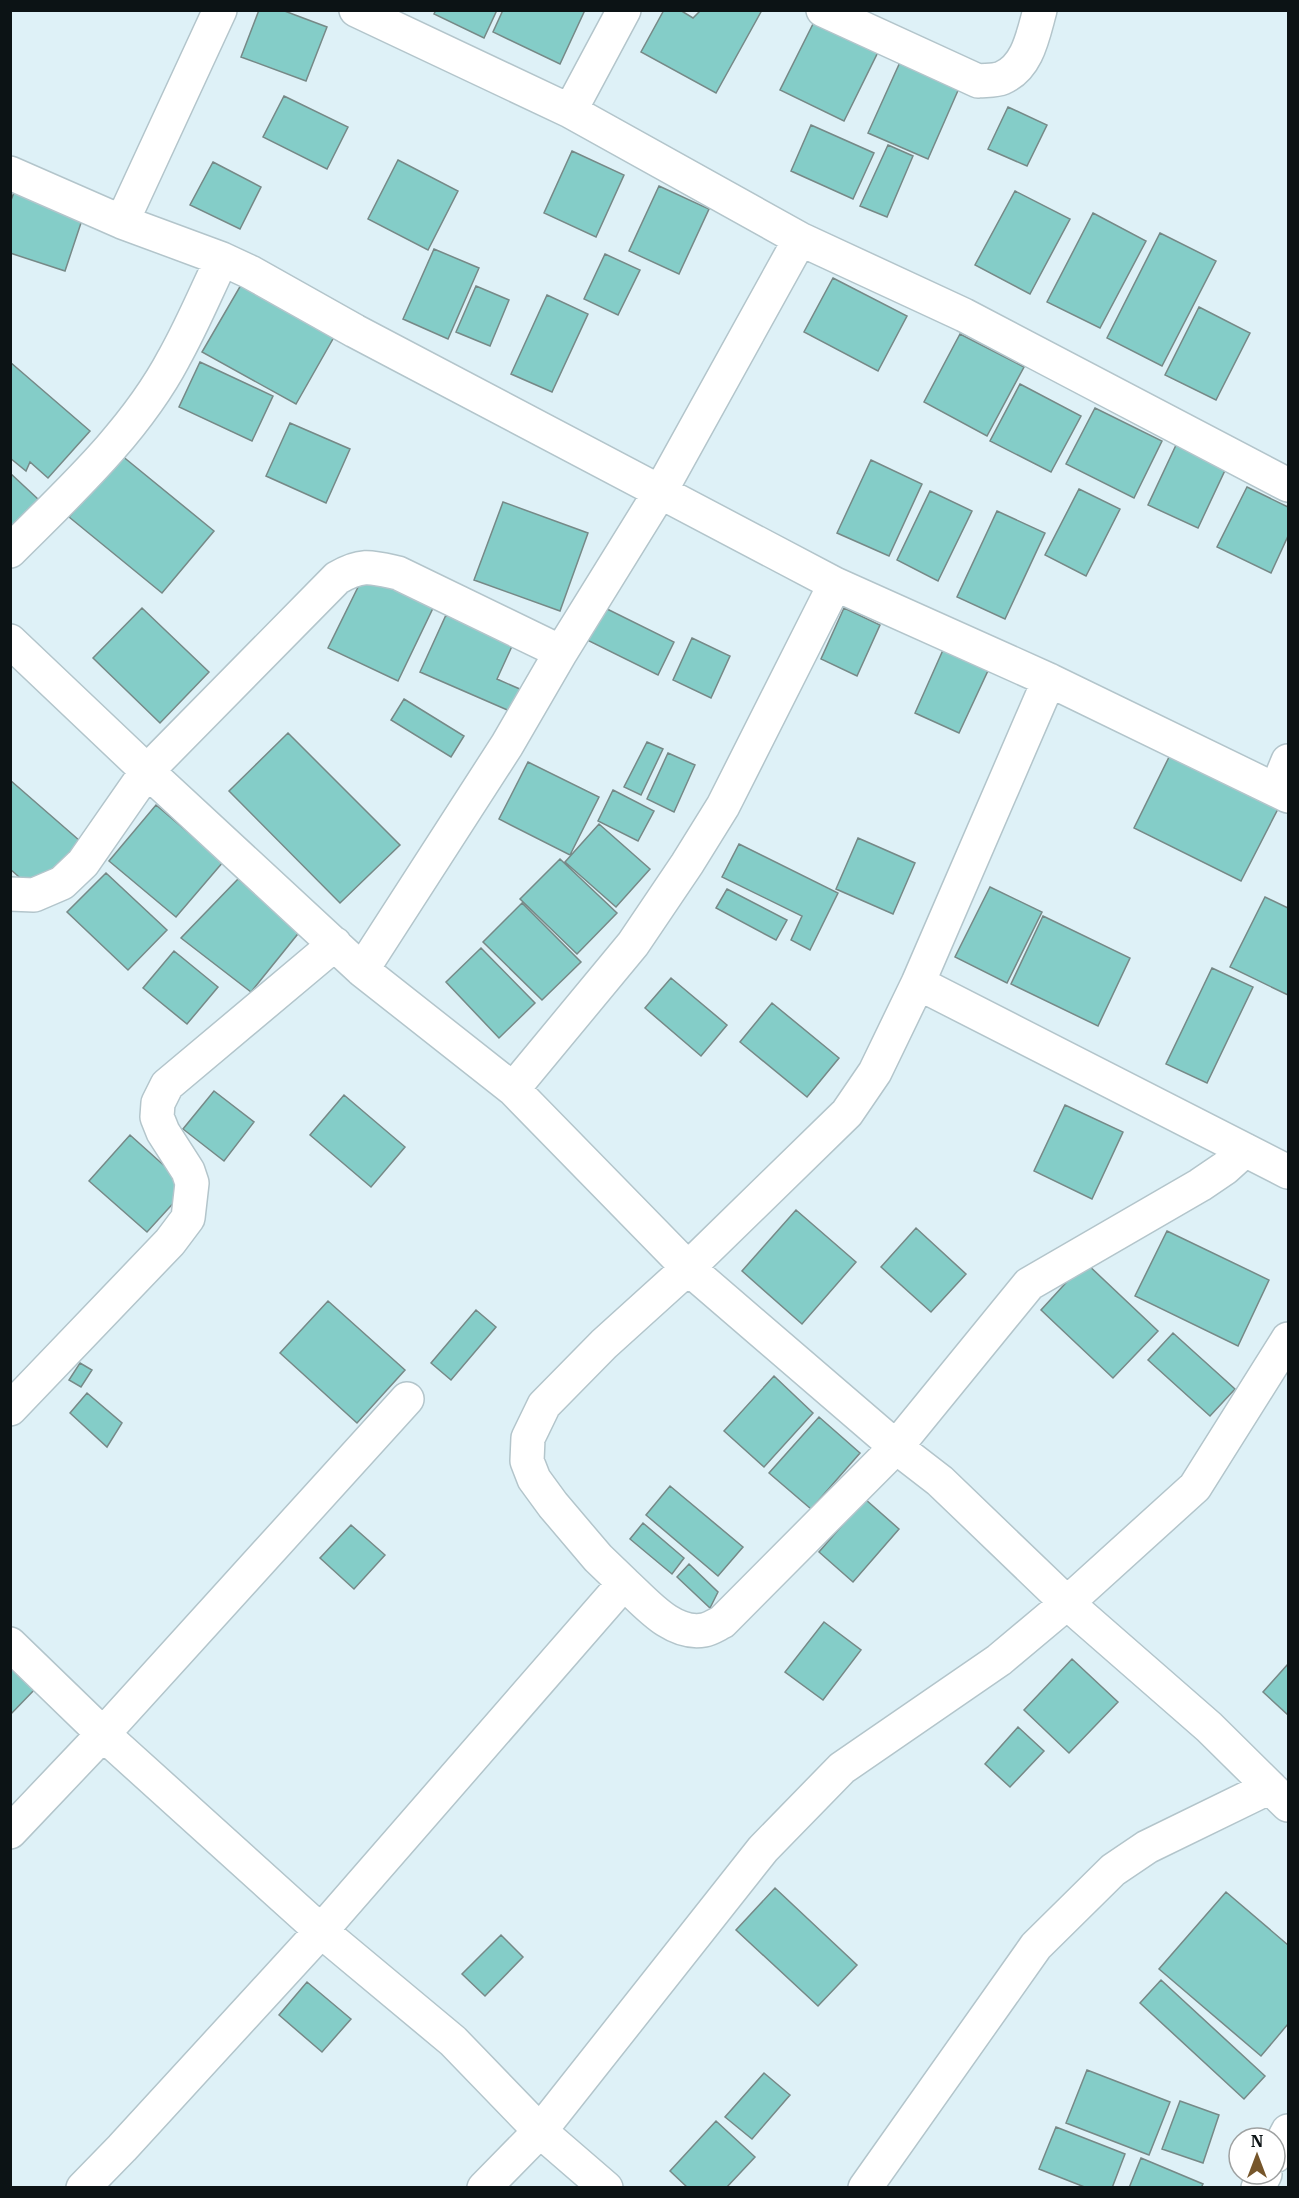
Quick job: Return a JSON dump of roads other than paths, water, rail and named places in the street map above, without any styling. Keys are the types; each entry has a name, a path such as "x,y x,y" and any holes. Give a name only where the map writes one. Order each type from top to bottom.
{"street":[{"path":"122,222 220,10"},
{"path":"356,10 570,111 800,239 964,315 1288,485"},
{"path":"570,111 624,10"},
{"path":"823,10 978,81 1000,79 1016,68 1027,53 1040,10"},
{"path":"10,173 122,222 222,258 835,584 1048,680 1282,793 1288,761"},
{"path":"362,970 507,746 561,652 660,492 800,239"},
{"path":"10,550 85,476 136,416 174,360 222,258"},
{"path":"10,894 34,895 62,883 83,863 147,771 338,578 353,568 370,567 398,573 561,652"},
{"path":"513,1089 633,944 693,854 723,806 835,584"},
{"path":"10,641 362,970 513,1089 688,1268 896,1447 940,1481 1067,1603 1209,1727 1279,1796 1147,1846 1113,1870 1036,1946 865,2187"},
{"path":"1048,680 918,983 875,1072 847,1113 688,1268 604,1344 544,1406 528,1438 527,1461 534,1479 590,1549 669,1623 691,1630 705,1630 722,1622 896,1447 1029,1284 1200,1185 1225,1168 1245,1150"},
{"path":"10,1409 170,1242 188,1218 192,1183 188,1171 163,1132 157,1117 158,1103 167,1085 335,944"},
{"path":"918,983 1288,1172"},
{"path":"484,2187 540,2131 763,1849 842,1768 999,1660 1067,1603 1195,1487 1288,1339"},
{"path":"10,1832 103,1734 407,1400"},
{"path":"84,2187 321,1931 624,1583"},
{"path":"10,1644 103,1734 321,1931 453,2042 540,2131 606,2187"}]}
